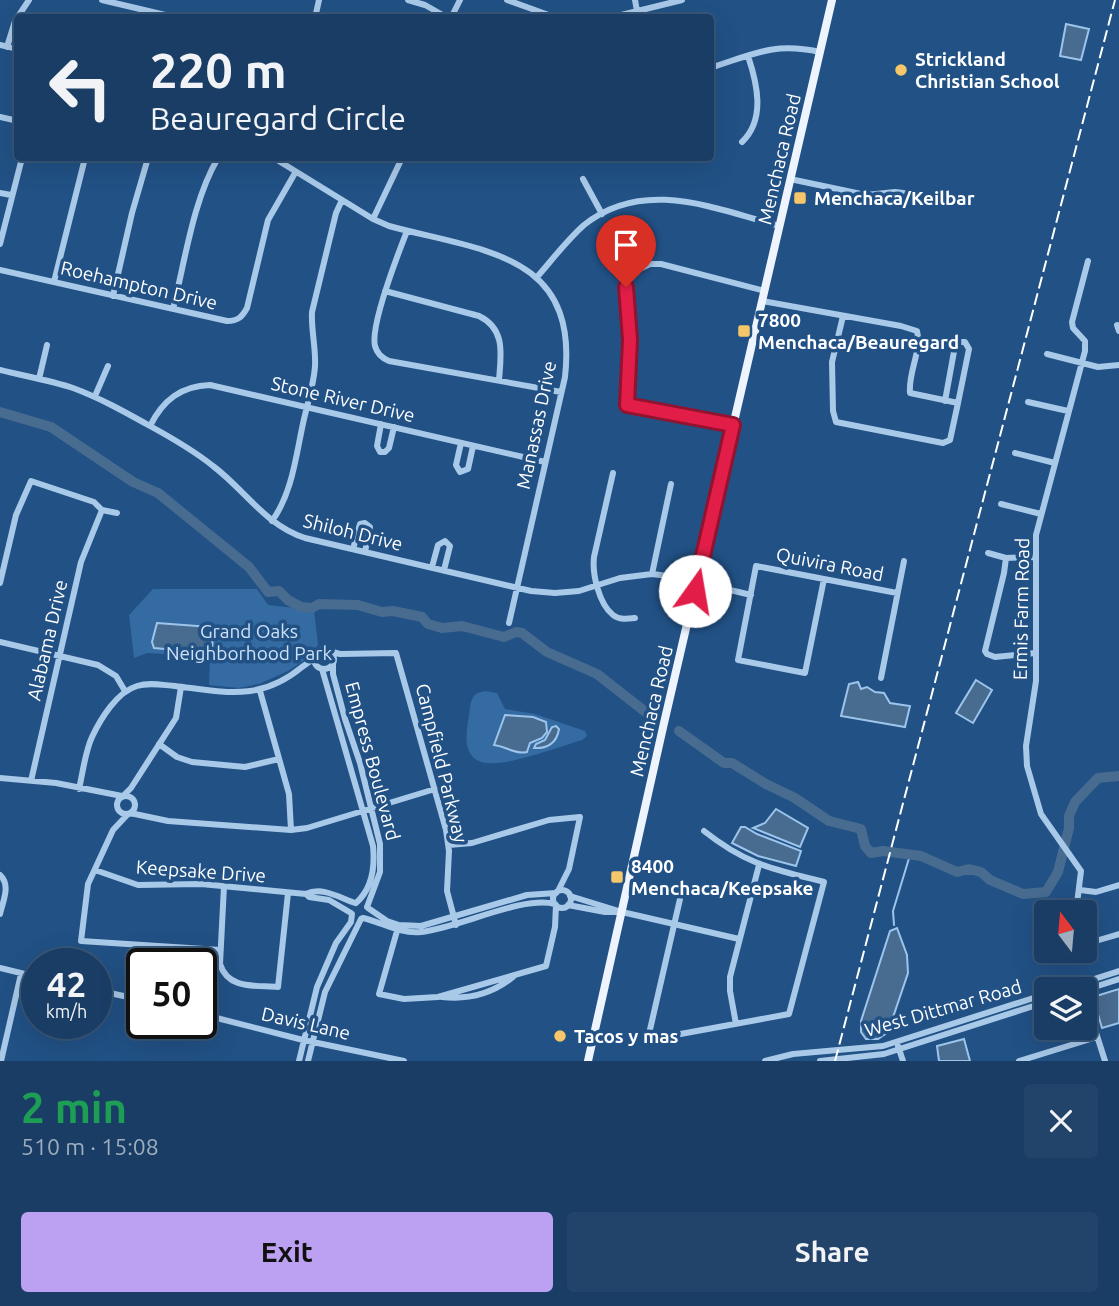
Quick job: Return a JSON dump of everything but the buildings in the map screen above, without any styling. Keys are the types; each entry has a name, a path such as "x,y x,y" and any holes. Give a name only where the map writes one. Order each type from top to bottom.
{"main road":[{"name":"Menchaca Road","path":"588,1061 832,0"}],"street":[{"path":"102,0 161,14"},
{"path":"408,0 442,14"},
{"path":"508,0 546,14"},
{"path":"530,8 532,0"},
{"path":"635,0 637,11"},
{"path":"625,14 682,0"},
{"path":"4,46 14,23"},
{"path":"714,67 782,47 820,52"},
{"path":"742,142 752,127 758,98 756,80 748,56"},
{"path":"0,244 21,161"},
{"path":"54,282 84,161"},
{"path":"113,296 147,161"},
{"path":"173,309 194,223 208,177 216,161"},
{"name":"Manassas Drive","path":"278,161 373,219 407,231 506,257 537,277 554,300 564,329 566,369 509,623"},
{"path":"373,219 401,161"},
{"name":"Roehampton Drive","path":"0,270 227,321 240,318 244,314 268,220 295,173"},
{"path":"583,179 602,214"},
{"path":"790,179 866,195 895,192 963,200"},
{"path":"0,193 11,195"},
{"path":"537,277 575,233 602,214 635,201 667,198 686,201 780,226"},
{"path":"272,522 282,506 288,488 307,407 315,370 312,312 336,213 342,200"},
{"path":"407,231 385,291 374,340 376,350 382,358 561,392"},
{"name":"Ermis Farm Road","path":"1078,900 1081,874 1046,822 1036,800 1026,758 1027,730 1035,690 1034,542 1086,343 1073,328 1072,322 1088,261"},
{"path":"733,425 627,405 630,340 626,287 635,271 656,264 765,291"},
{"path":"385,291 479,316 491,323 501,345 499,380"},
{"path":"762,301 917,331 919,338 910,393 958,404"},
{"path":"843,316 832,362 833,411 838,423 947,443 954,431 969,349 965,342 958,342 955,346 945,401"},
{"path":"39,379 47,345"},
{"path":"1048,354 1103,368 1119,365"},
{"path":"95,396 108,366"},
{"name":"Shiloh Drive","path":"0,370 95,396 179,442 212,465 272,522 297,536 516,587 555,593 579,591 621,578 652,574 751,595"},
{"name":"Stone River Drive","path":"150,426 168,400 179,392 195,386 219,387 545,462"},
{"path":"1028,401 1068,411"},
{"path":"381,424 377,446 380,452 389,448 394,427"},
{"path":"461,443 456,465 460,471 468,469 473,446"},
{"path":"1015,453 1055,463"},
{"path":"613,472 594,557 594,570 605,605 611,614 621,619 635,618"},
{"path":"0,583 16,515 31,481 94,502 102,510 117,513"},
{"path":"652,574 671,484"},
{"path":"1001,504 1041,514"},
{"name":"Alabama Drive","path":"31,781 81,562 102,510"},
{"path":"353,550 359,526 365,523 370,527 365,552"},
{"path":"432,567 438,545 445,541 450,546 444,570"},
{"path":"988,553 1006,558 1035,557"},
{"path":"1006,558 985,650 990,657 1035,653"},
{"path":"881,678 904,561"},
{"name":"Quivira Road","path":"751,595 756,566 897,593"},
{"path":"751,595 738,660 805,673 824,579"},
{"path":"0,642 104,667 116,676 125,691"},
{"path":"79,789 92,737 125,691 146,684 240,693 260,691 298,671 320,650 333,656 333,663 329,667 298,671"},
{"name":"Campfield Parkway","path":"329,652 396,653 449,845 447,891 456,925"},
{"name":"Campfield Parkway","path":"333,663 353,654"},
{"path":"314,658 315,664 321,668"},
{"name":"Empress Boulevard","path":"333,663 333,674 345,719 360,763 373,846 373,865 367,889 356,903"},
{"name":"Empress Boulevard","path":"321,668 347,762 380,844 381,865 367,908"},
{"path":"181,687 176,718 138,778 117,800 113,830 86,890 81,941 220,950"},
{"path":"260,691 290,801 291,830"},
{"path":"159,744 177,757 192,762 245,767 279,758"},
{"path":"0,778 130,796 151,817"},
{"path":"113,830 134,809 138,778"},
{"path":"101,793 120,812 168,821 291,830 435,789"},
{"path":"449,845 476,842 549,820 580,817 569,869 570,894 555,928"},
{"path":"680,900 649,1034 676,1035 789,1014 824,882 759,865 725,847 704,831"},
{"path":"736,1024 730,984 759,865"},
{"path":"397,931 379,995 404,999 457,999 480,995 515,976 546,966 555,928 554,898 569,869"},
{"name":"Keepsake Drive","path":"95,870 138,885 224,886 306,894 339,904 352,913"},
{"path":"0,875 5,880 6,887 0,914"},
{"path":"1080,890 1096,892 1119,885"},
{"path":"224,886 221,968 230,980 241,985 278,987 288,892"},
{"name":"Keepsake Drive","path":"306,894 311,891 324,892 356,903"},
{"path":"299,1061 317,987 330,955 351,922 351,909 356,903 362,902 387,921 411,926 432,923 527,895 557,892 622,912 739,939"},
{"path":"352,913 397,931 421,932 456,925 529,903 547,902 562,908 567,906 622,912"},
{"path":"308,1061 325,992 362,918 367,914 367,908"},
{"path":"1097,940 1119,934"},
{"path":"0,968 21,974 1,1061"},
{"path":"1097,981 1119,971"},
{"path":"1097,984 1119,979"},
{"name":"West Dittmar Road","path":"820,1061 875,1055 1034,998"},
{"name":"West Dittmar Road","path":"765,1061 793,1054 898,1046 1034,1006"},
{"name":"Davis Lane","path":"217,1018 303,1040 404,1061"},
{"path":"1097,1037 1105,1061"},
{"path":"1019,1061 1087,1040"},
{"path":"898,1046 903,1061"}],"green space":[{"name":"Grand Oaks Neighborhood Park","path":"153,589 257,589 268,605 314,610 318,645 308,658 288,671 259,684 239,688 209,685 210,657 147,653 134,658 129,615"},
{"path":"484,691 497,693 505,709 535,714 585,731 587,736 582,740 520,759 496,763 479,761 469,751 467,730 472,699","holes":["505,715 528,716 547,732 542,738 530,743 529,751 519,753 505,746"]}],"shaded area":[{"path":"1066,24 1089,29 1081,60 1060,56"},
{"path":"157,623 210,627 213,633 212,651 209,653 154,648 152,642"},
{"path":"976,680 992,690 973,723 956,713"},
{"path":"858,682 861,689 867,687 884,693 890,703 910,706 905,727 841,716 849,684"},
{"path":"505,715 533,717 546,722 547,732 542,738 530,743 527,752 494,745"},
{"path":"552,727 559,729 554,741 547,746 534,748 545,740"},
{"path":"776,809 808,828 800,847 753,828 765,823"},
{"path":"741,827 801,851 796,866 758,856 732,843"},
{"path":"897,928 907,955 908,973 888,1032 878,1039 866,1039 861,1032 861,1021 890,931"},
{"path":"1119,989 1119,1023 1102,1028 1097,1011 1097,996"},
{"path":"964,1039 970,1061 939,1061 937,1046"}],"waterway":[{"path":"0,412 51,427 133,482 158,493 249,567 268,592 279,591 301,607 312,608 319,604 358,605 382,612 393,611 422,617 428,624 442,628 462,626 504,637 516,632 522,633 547,652 597,674 652,717"},
{"path":"679,731 724,763 732,763 795,798 829,821 861,829 865,846 871,853 883,851 921,856 957,872 969,869 981,872 990,880 1023,894 1046,892 1058,872 1069,828 1069,816 1075,802 1098,778 1119,776"},
{"path":"894,925 893,911 910,855"}],"railway":[{"path":"835,1061 1115,0"}],"place":[{"name":"Strickland Christian School","path":"901,70"},
{"name":"Menchaca/Keilbar","path":"800,198"},
{"name":"7800 Menchaca/Beauregard","path":"744,331"},
{"name":"8400 Menchaca/Keepsake","path":"617,877"},
{"name":"Tacos y mas","path":"560,1036"}],"route":[{"path":"626,287 630,340 627,405 733,425 695,591"}]}
